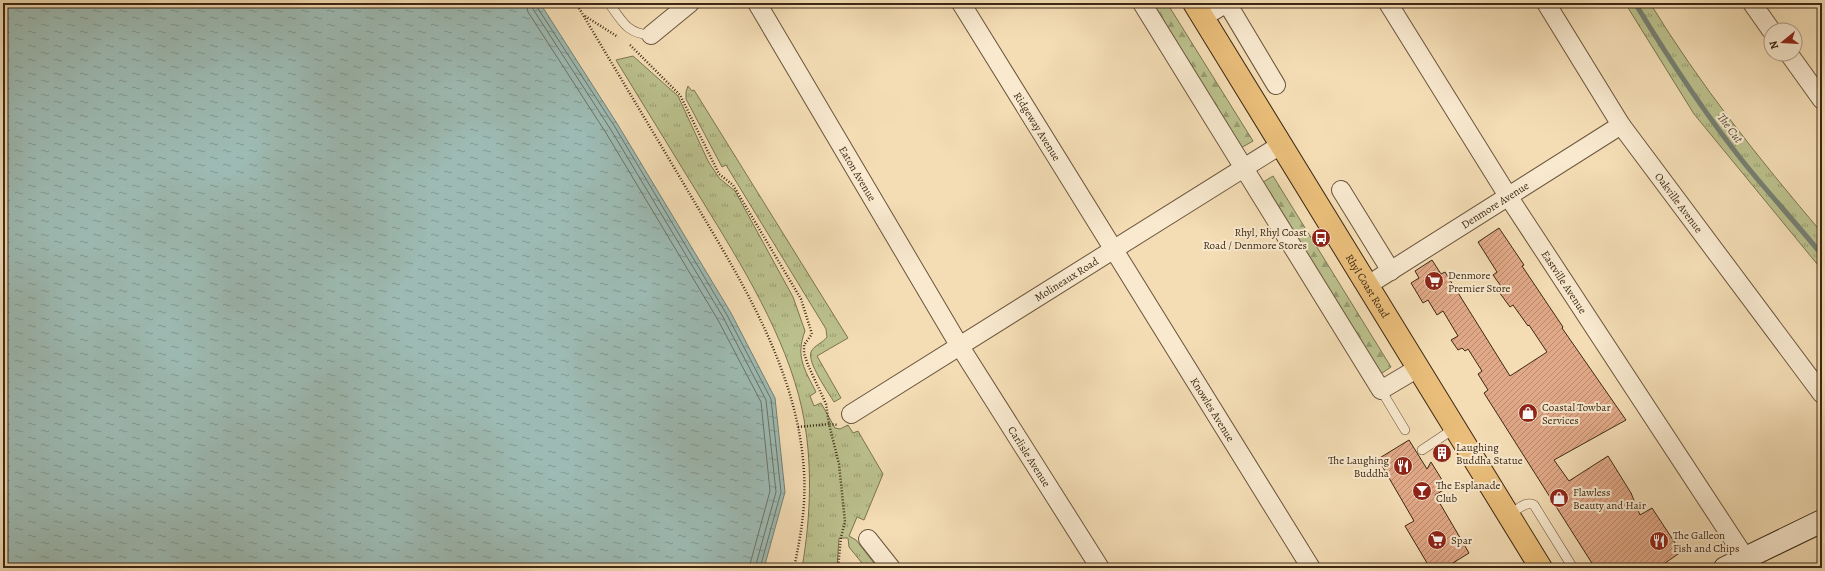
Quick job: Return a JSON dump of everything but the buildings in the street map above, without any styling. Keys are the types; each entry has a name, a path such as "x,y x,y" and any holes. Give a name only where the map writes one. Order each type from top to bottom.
{"main road":[{"name":"Rhyl Coast Road","path":"1199,10 1541,568"}],"street":[{"path":"651,35 690,3"},
{"name":"Eaton Avenue","path":"757,3 959,345"},
{"name":"Ridgeway Avenue","path":"961,3 1113,250"},
{"path":"1142,3 1381,390 1418,368"},
{"path":"1199,10 1227,3 1276,85"},
{"name":"Eastville Avenue","path":"1388,3 1508,196 1746,559"},
{"name":"Oakville Avenue","path":"1546,3 1621,125 1822,394"},
{"path":"1752,3 1765,22"},
{"path":"1795,62 1822,100"},
{"name":"Denmore Avenue","path":"1368,285 1621,125"},
{"name":"Molineaux Road","path":"851,414 1282,144"},
{"path":"1341,190 1391,271"},
{"name":"Knowles Avenue","path":"1113,250 1311,568"},
{"name":"Carlisle Avenue","path":"959,345 1100,568"},
{"path":"1725,568 1822,521"},
{"path":"868,539 894,562"}],"lane":[{"path":"609,3 629,29 638,35 651,35"},
{"path":"1381,390 1405,430"},
{"path":"1422,450 1455,428"},
{"path":"1508,516 1526,504 1530,503 1534,505 1573,568"}],"path":[{"path":"576,3 738,274 782,368 798,427 804,472 804,520 794,567 810,568"},
{"path":"583,14 622,39"},
{"path":"628,43 635,48 680,95 719,174 733,185 801,299 812,334 804,345 804,353 826,404 829,424 839,464 845,522 841,537 838,568"},
{"path":"798,427 829,424"}],"green space":[{"path":"1150,3 1167,3 1253,141 1239,149"},
{"path":"1625,3 1650,3 1710,93 1776,178 1822,233 1822,270 1694,114"},
{"path":"633,56 678,96 708,161 719,178 735,191 793,297 805,331 802,340 801,356 805,370 816,392 810,396 814,406 821,403 835,428 840,429 848,425 853,433 858,431 883,474 864,520 857,517 849,536 856,540 878,568 866,568 849,547 848,538 839,538 837,568 802,568 810,488 806,429 795,382 774,328 747,275 616,60"},
{"path":"688,86 692,91 694,90 848,338 817,356 841,398 834,402 815,370 811,357 812,350 827,337 826,329 726,165 722,167 686,99"},
{"path":"1273,176 1391,367 1379,375 1260,184"}],"water":[{"path":"3,3 540,3 618,125 731,313 775,398 785,492 764,568 3,568"}],"waterway":[{"name":"The Cut","path":"1635,3 1674,65 1715,125 1754,176 1822,255"}],"place":[{"name":"Rhyl, Rhyl Coast Road / Denmore Stores","path":"1321,238"},
{"name":"Denmore Premier Store","path":"1434,281"},
{"name":"Coastal Towbar Services","path":"1528,413"},
{"name":"Laughing Buddha Statue","path":"1442,453"},
{"name":"The Laughing Buddha","path":"1403,466"},
{"name":"The Esplanade Club","path":"1422,491"},
{"name":"Flawless Beauty and Hair","path":"1559,498"},
{"name":"Spar","path":"1437,540"},
{"name":"The Galleon Fish and Chips","path":"1659,541"}]}
